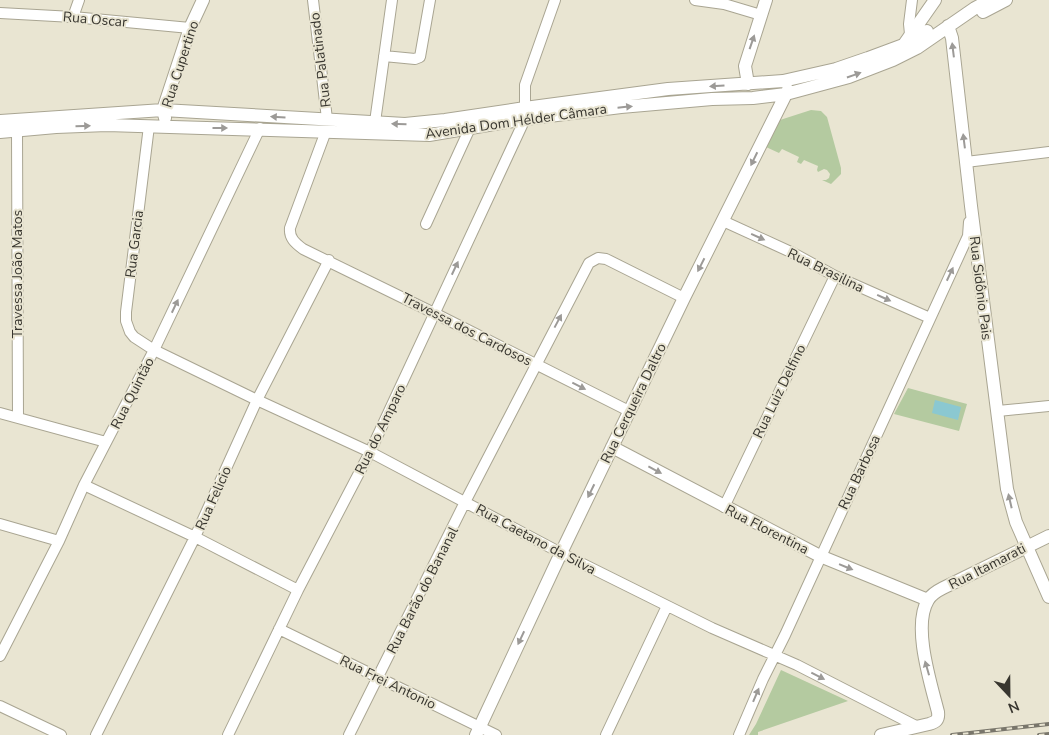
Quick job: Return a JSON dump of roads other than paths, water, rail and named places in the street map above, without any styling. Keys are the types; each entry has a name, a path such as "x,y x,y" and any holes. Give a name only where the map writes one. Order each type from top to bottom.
{"main road":[{"name":"Rua Cupertino","path":"171,128 163,110 190,28 203,0"},
{"path":"748,84 745,66 766,0"},
{"path":"907,40 935,0"},
{"name":"Avenida Dom Hélder Câmara","path":"0,121 163,110 430,135 470,128 525,113 668,89 748,84 800,78 836,69 918,37 972,0"},
{"name":"Avenida Dom Hélder Câmara","path":"0,132 107,125 171,128 260,128 375,122 405,124 525,113 712,99 753,98 786,94 849,77 894,60 917,48 990,0"},
{"name":"Avenida Dom Hélder Câmara","path":"952,24 1006,0"},
{"name":"Rua Sidônio Pais","path":"952,24 971,206 1007,489 1016,522 1049,597"},
{"name":"Rua Cerqueira Daltro","path":"478,731 561,553 684,298 786,94 791,86 800,78"},
{"path":"753,98 770,106 775,116"},
{"name":"Rua Florentina","path":"612,447 820,556 928,600"},
{"name":"Rua Itamarati","path":"928,600 943,588 1049,536"},
{"path":"881,735 934,722 939,716 922,646 922,624 928,600"}],"street":[{"path":"73,17 79,0"},
{"name":"Rua Palatinado","path":"313,0 326,125"},
{"path":"375,122 392,0"},
{"path":"384,56 420,58 430,0"},
{"path":"525,113 525,85 555,0"},
{"path":"695,0 730,6 761,15"},
{"path":"907,40 912,0"},
{"name":"Rua Oscar","path":"0,13 73,17 190,28"},
{"name":"Rua do Amparo","path":"228,735 298,590 370,452 525,113"},
{"name":"Travessa dos Cardosos","path":"326,125 290,228 291,237 295,243 303,249 434,312 629,411"},
{"name":"Rua Garcia","path":"149,126 126,322 134,337 154,350"},
{"name":"Rua Quintão","path":"0,656 5,637 59,541 84,485 154,350 260,128"},
{"path":"426,224 470,128"},
{"name":"Travessa João Matos","path":"16,130 18,418"},
{"path":"966,162 1049,152"},
{"name":"Rua Barbosa","path":"739,735 774,655 968,236 971,206"},
{"name":"Rua Brasilina","path":"723,221 793,253 835,276 930,318"},
{"name":"Rua Barão do Bananal","path":"349,735 465,502 592,260 603,258 611,261 684,298"},
{"name":"Rua Felicio","path":"96,735 195,537 257,400 328,260"},
{"name":"Rua Luiz Delfino","path":"724,507 835,276"},
{"name":"Rua Caetano da Silva","path":"154,350 370,452 561,553 712,628 774,655 918,727"},
{"path":"998,411 1049,406"},
{"path":"0,413 106,442"},
{"path":"84,485 195,537 298,590"},
{"path":"0,524 59,541"},
{"path":"606,735 667,606"},
{"name":"Rua Frei Antonio","path":"279,629 378,677 478,731 496,735"},
{"path":"0,706 61,735"}],"water":[{"path":"935,400 961,407 958,420 932,413"}],"railway":[{"path":"952,735 1049,724"},
{"path":"1039,735 1049,734"}]}
